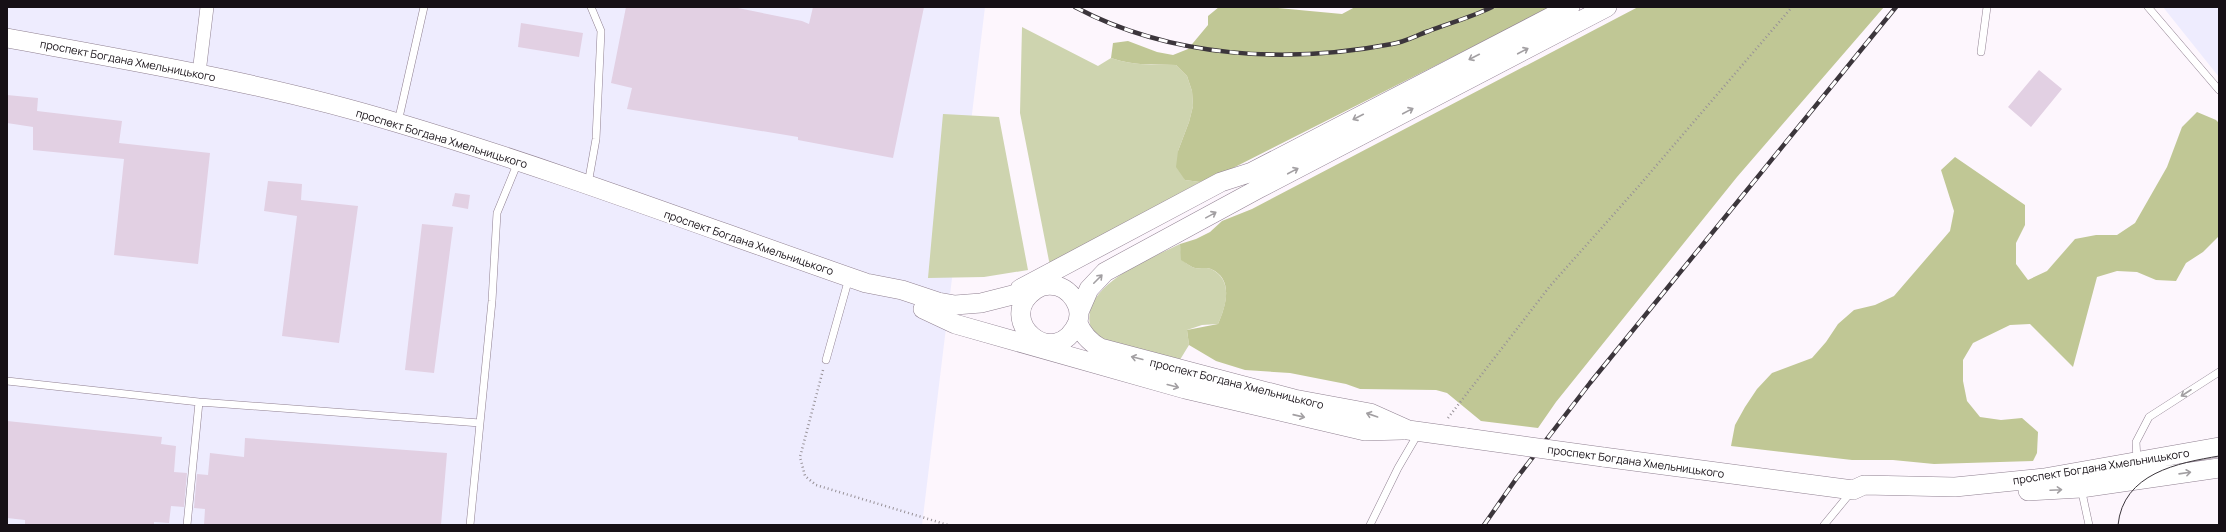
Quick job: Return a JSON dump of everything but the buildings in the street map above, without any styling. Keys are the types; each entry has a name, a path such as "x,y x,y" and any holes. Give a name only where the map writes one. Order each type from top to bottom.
{"main road":[{"path":"1032,337 1021,321 1021,312 1023,302 1041,287 1226,191 1252,172 1570,7"},
{"path":"1049,344 1067,338 1074,331 1089,289 1105,272 1258,189 1607,7"},
{"name":"проспект Богдана Хмельницького","path":"7,38 199,73 267,88 398,123 518,161 857,280 902,290 938,302 955,305 981,303 1041,287 1064,289 1077,303 1078,317 1090,341 1100,348 1294,399 1370,414 1413,431"},
{"path":"997,298 1020,290 1221,182 1252,172"},
{"name":"проспект Богдана Хмельницького","path":"857,280 897,301 1032,337 1040,342 1049,344 1068,356"},
{"name":"проспект Богдана Хмельницького","path":"923,308 955,324 1185,389 1365,431 1413,431 1603,457 1896,492 1955,496 2080,480 2219,468"},
{"name":"проспект Богдана Хмельницького","path":"2080,480 2137,461 2219,447"}],"street":[{"path":"199,73 207,7"}],"lane":[{"path":"398,123 424,7"},
{"path":"588,186 596,139 601,31 592,7"},
{"path":"1981,52 1987,7"},
{"path":"2148,7 2219,90"},
{"path":"470,525 492,302 497,213 518,161"},
{"path":"826,360 857,280"},
{"path":"2137,461 2136,442 2149,417 2219,372"},
{"path":"7,382 199,402 480,423"},
{"path":"187,525 199,402"},
{"path":"1370,525 1398,468 1413,431"},
{"path":"2080,480 2089,525"},
{"path":"1824,525 1858,487"}],"path":[{"path":"1438,434 1454,408 1550,286 1633,193 1792,7"},
{"path":"826,360 800,457 805,476 816,485 948,525"}],"shaded area":[{"path":"7,7 985,7 922,525 7,525"},
{"path":"2163,7 2219,7 2219,77"}],"green space":[{"path":"1219,7 1268,7 1342,14 1355,7 1551,7 1231,169 1200,182 1185,180 1176,167 1178,151 1189,122 1193,106 1192,91 1187,76 1176,65 1135,63 1119,61 1111,58 1113,43 1128,41 1157,52 1173,55 1188,49 1208,25 1208,16"},
{"path":"1638,7 1884,7 1737,177 1556,402 1538,428 1481,421 1447,393 1436,390 1360,389 1346,384 1290,373 1245,370 1216,361 1189,345 1187,330 1218,324 1224,309 1226,294 1223,279 1218,273 1209,268 1193,267 1181,260 1180,244 1196,239 1210,232 1222,221 1252,209"},
{"path":"1022,27 1098,66 1111,58 1119,61 1135,63 1176,65 1187,76 1192,91 1193,106 1189,122 1178,151 1185,180 1200,182 1050,266 1020,113"},
{"path":"2197,112 2216,120 2219,123 2219,236 2203,252 2186,263 2176,281 2156,280 2137,272 2117,271 2097,277 2073,367 2030,324 2010,325 1973,343 1963,360 1963,381 1967,401 1980,417 2001,420 2022,418 2038,432 2037,453 2033,461 1934,464 1893,460 1852,460 1731,446 1735,425 1745,407 1757,389 1772,373 1812,358 1826,342 1838,324 1854,310 1875,305 1894,296 1950,231 1954,211 1941,170 1955,157 2025,205 2025,225 2016,243 2016,264 2028,280 2047,271 2075,239 2096,235 2117,235 2135,223 2167,167 2182,127"},
{"path":"943,114 999,117 1028,270 984,277 928,278"},
{"path":"1180,244 1182,260 1195,268 1211,269 1223,280 1226,294 1224,309 1218,324 1202,325 1187,330 1189,345 1178,363 1100,341 1091,328 1090,313 1095,299 1106,287 1120,276 1152,257"}],"tram line":[{"path":"2118,525 2122,507 2130,493 2141,482 2170,467 2219,456"}],"railway":[{"path":"1075,7 1112,24 1150,37 1190,46 1230,52 1271,55 1312,54 1397,43 1469,17 1492,7"},
{"path":"1484,525 1516,479 1590,383 1896,7"}]}
